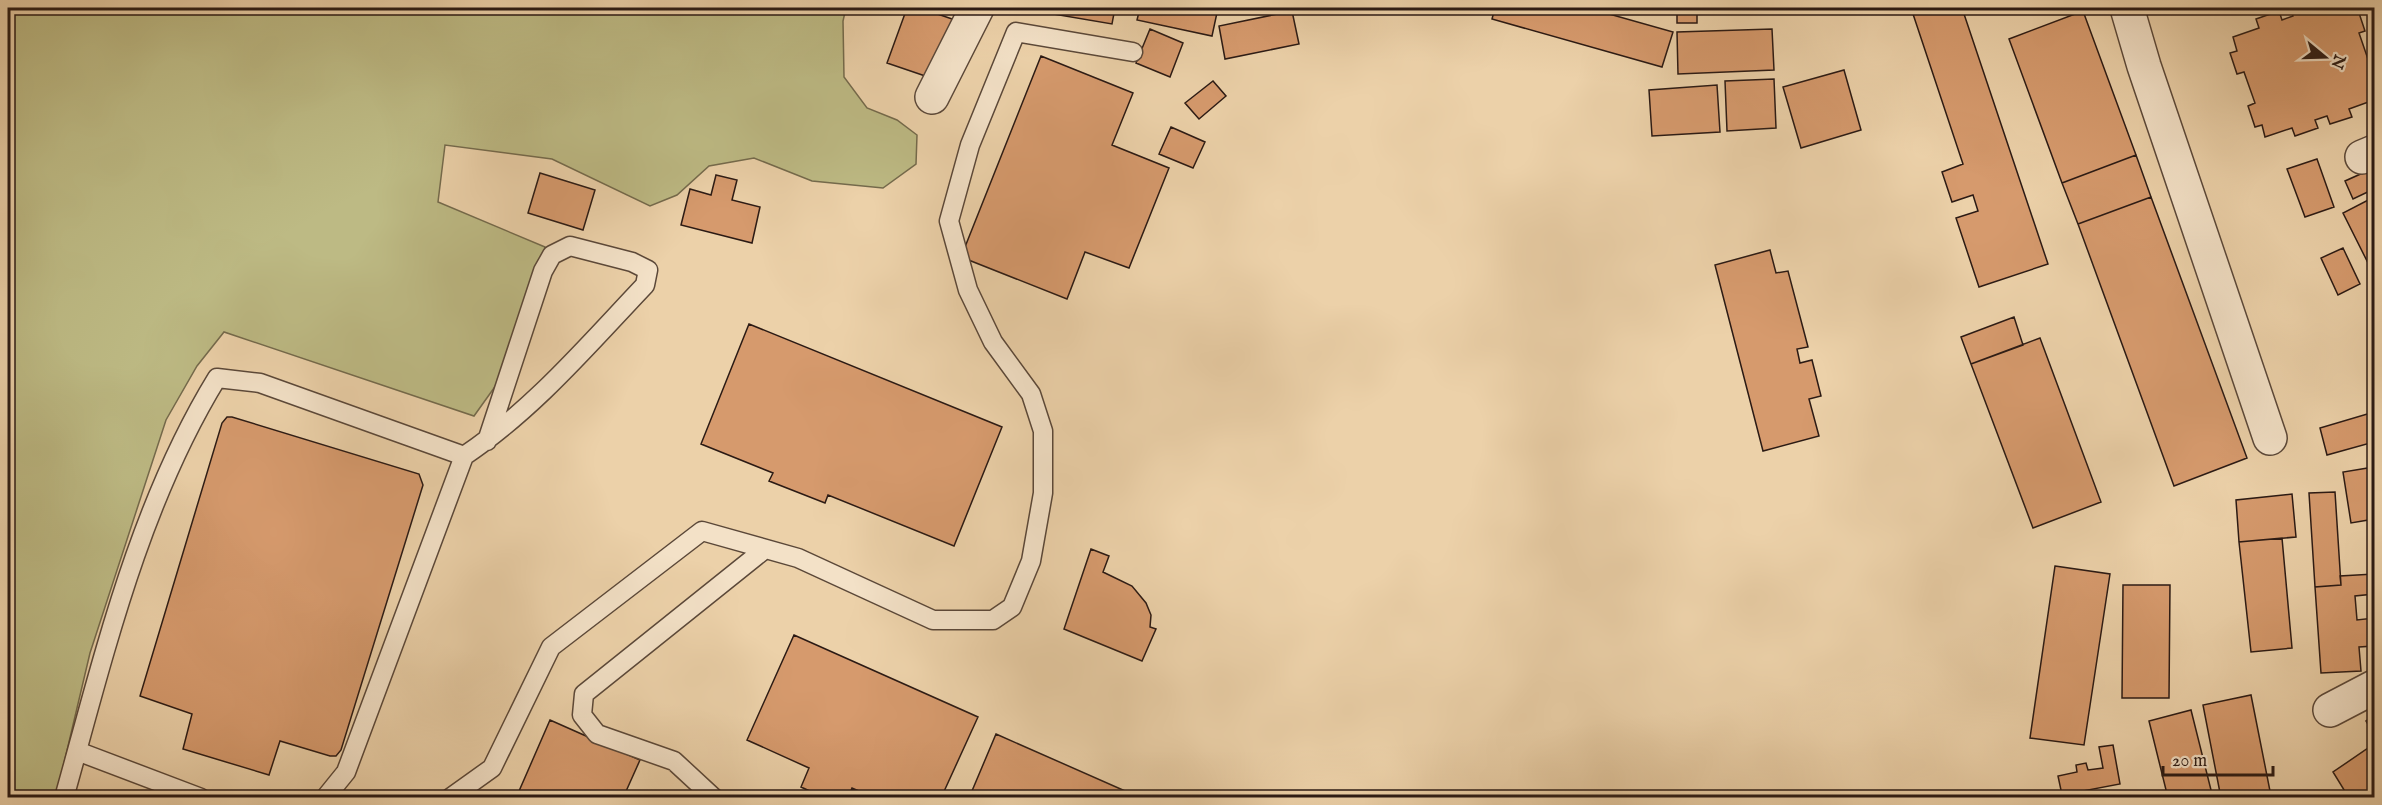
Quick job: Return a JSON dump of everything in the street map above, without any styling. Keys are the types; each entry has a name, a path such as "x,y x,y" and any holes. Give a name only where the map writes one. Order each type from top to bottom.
{"street":[{"path":"932,97 977,8"},
{"path":"2127,8 2144,66 2270,438"},
{"path":"2331,710 2374,687"}],"lane":[{"path":"450,798 492,768 550,647 702,531 798,558 933,620 993,620 1011,607 1031,561 1043,493 1043,430 1030,394 993,342 969,290 949,221 970,145 1016,32 1133,52"},
{"path":"325,798 346,772 465,456 487,441 541,396 645,285 648,270 632,262 570,246 552,255 543,271 487,441"},
{"path":"64,798 128,574 187,426 217,378 260,383 465,456"},
{"path":"714,798 674,761 597,734 582,715 584,694 765,549"},
{"path":"77,752 201,798"}],"shaded area":[{"path":"8,8 846,8 843,21 844,77 867,108 897,120 917,135 916,164 883,188 812,181 754,158 709,166 677,195 650,206 552,159 445,145 438,202 545,247 524,346 474,416 224,332 197,366 166,420 90,653 56,797 8,797"}],"building":[{"path":"907,8 920,8 958,21 937,80 887,63"},
{"path":"1018,8 1115,8 1112,24"},
{"path":"1140,8 1218,8 1212,36 1137,20"},
{"path":"1495,8 1588,8 1673,32 1662,67 1492,19"},
{"path":"1677,8 1697,8 1697,23 1677,23"},
{"path":"1911,8 1962,8 2048,264 1979,287 1956,218 1978,211 1973,195 1952,202 1942,172 1963,164"},
{"path":"2291,8 2350,8 2352,12 2358,10 2365,31 2359,33 2370,65 2374,62 2374,100 2349,109 2352,117 2330,124 2327,116 2315,120 2318,128 2295,136 2292,128 2265,137 2262,125 2255,127 2248,106 2255,103 2244,72 2237,74 2230,53 2237,51 2233,37 2259,28 2256,19 2279,11 2282,20 2293,16"},
{"path":"1292,11 1299,44 1225,59 1219,26"},
{"path":"2083,11 2136,155 2062,183 2009,39"},
{"path":"1150,29 1183,43 1170,77 1136,63"},
{"path":"1772,29 1774,70 1678,74 1677,32"},
{"path":"1041,56 1133,93 1112,145 1169,168 1129,268 1085,252 1067,299 961,257"},
{"path":"1844,70 1861,130 1801,148 1783,87"},
{"path":"1774,79 1776,128 1727,131 1725,81"},
{"path":"1213,81 1226,96 1199,119 1185,103"},
{"path":"1717,85 1720,132 1652,136 1649,90"},
{"path":"1171,127 1205,142 1193,168 1159,154"},
{"path":"2136,155 2151,197 2078,224 2062,183"},
{"path":"2317,159 2334,207 2305,217 2287,169"},
{"path":"2374,168 2374,189 2353,199 2345,181"},
{"path":"540,173 595,190 583,230 528,213"},
{"path":"716,175 737,180 732,200 760,207 752,243 681,225 690,189 711,195"},
{"path":"2151,197 2247,458 2174,486 2078,224"},
{"path":"2374,197 2374,270 2372,271 2343,213"},
{"path":"2343,248 2360,284 2338,295 2321,258"},
{"path":"1770,250 1776,273 1788,271 1808,347 1797,349 1800,363 1812,360 1821,396 1809,399 1819,436 1763,451 1715,265"},
{"path":"2014,317 2023,345 1971,364 1961,337"},
{"path":"749,324 1002,427 954,546 828,495 825,503 769,481 773,473 701,444"},
{"path":"2040,338 2101,502 2033,528 1971,364"},
{"path":"2374,412 2374,442 2327,455 2320,428"},
{"path":"227,417 419,474 423,485 341,750 336,756 330,756 280,741 269,775 183,749 192,714 140,696 222,423"},
{"path":"2374,467 2374,519 2351,523 2343,472"},
{"path":"2335,492 2341,585 2315,587 2309,493"},
{"path":"2292,494 2296,537 2239,542 2236,500"},
{"path":"2282,538 2292,648 2251,652 2239,542"},
{"path":"1091,549 1109,556 1103,572 1132,586 1146,603 1151,615 1150,627 1156,629 1142,661 1064,629"},
{"path":"2055,566 2110,574 2084,745 2030,738"},
{"path":"2374,574 2374,594 2355,596 2357,620 2374,618 2374,646 2359,647 2361,671 2321,673 2315,587 2341,585 2340,576"},
{"path":"2123,585 2170,585 2169,698 2122,698"},
{"path":"794,635 978,717 941,798 875,798 852,788 848,798 825,798 801,787 809,768 747,740"},
{"path":"2251,695 2271,796 2221,798 2203,705"},
{"path":"2191,710 2213,798 2168,798 2149,721"},
{"path":"2374,715 2374,735 2366,721"},
{"path":"550,720 640,760 623,798 516,798"},
{"path":"996,734 1141,798 969,798"},
{"path":"2374,744 2374,797 2349,798 2333,772"},
{"path":"2113,745 2120,784 2062,795 2058,776 2077,772 2076,765 2086,763 2088,770 2103,768 2099,747"}]}
